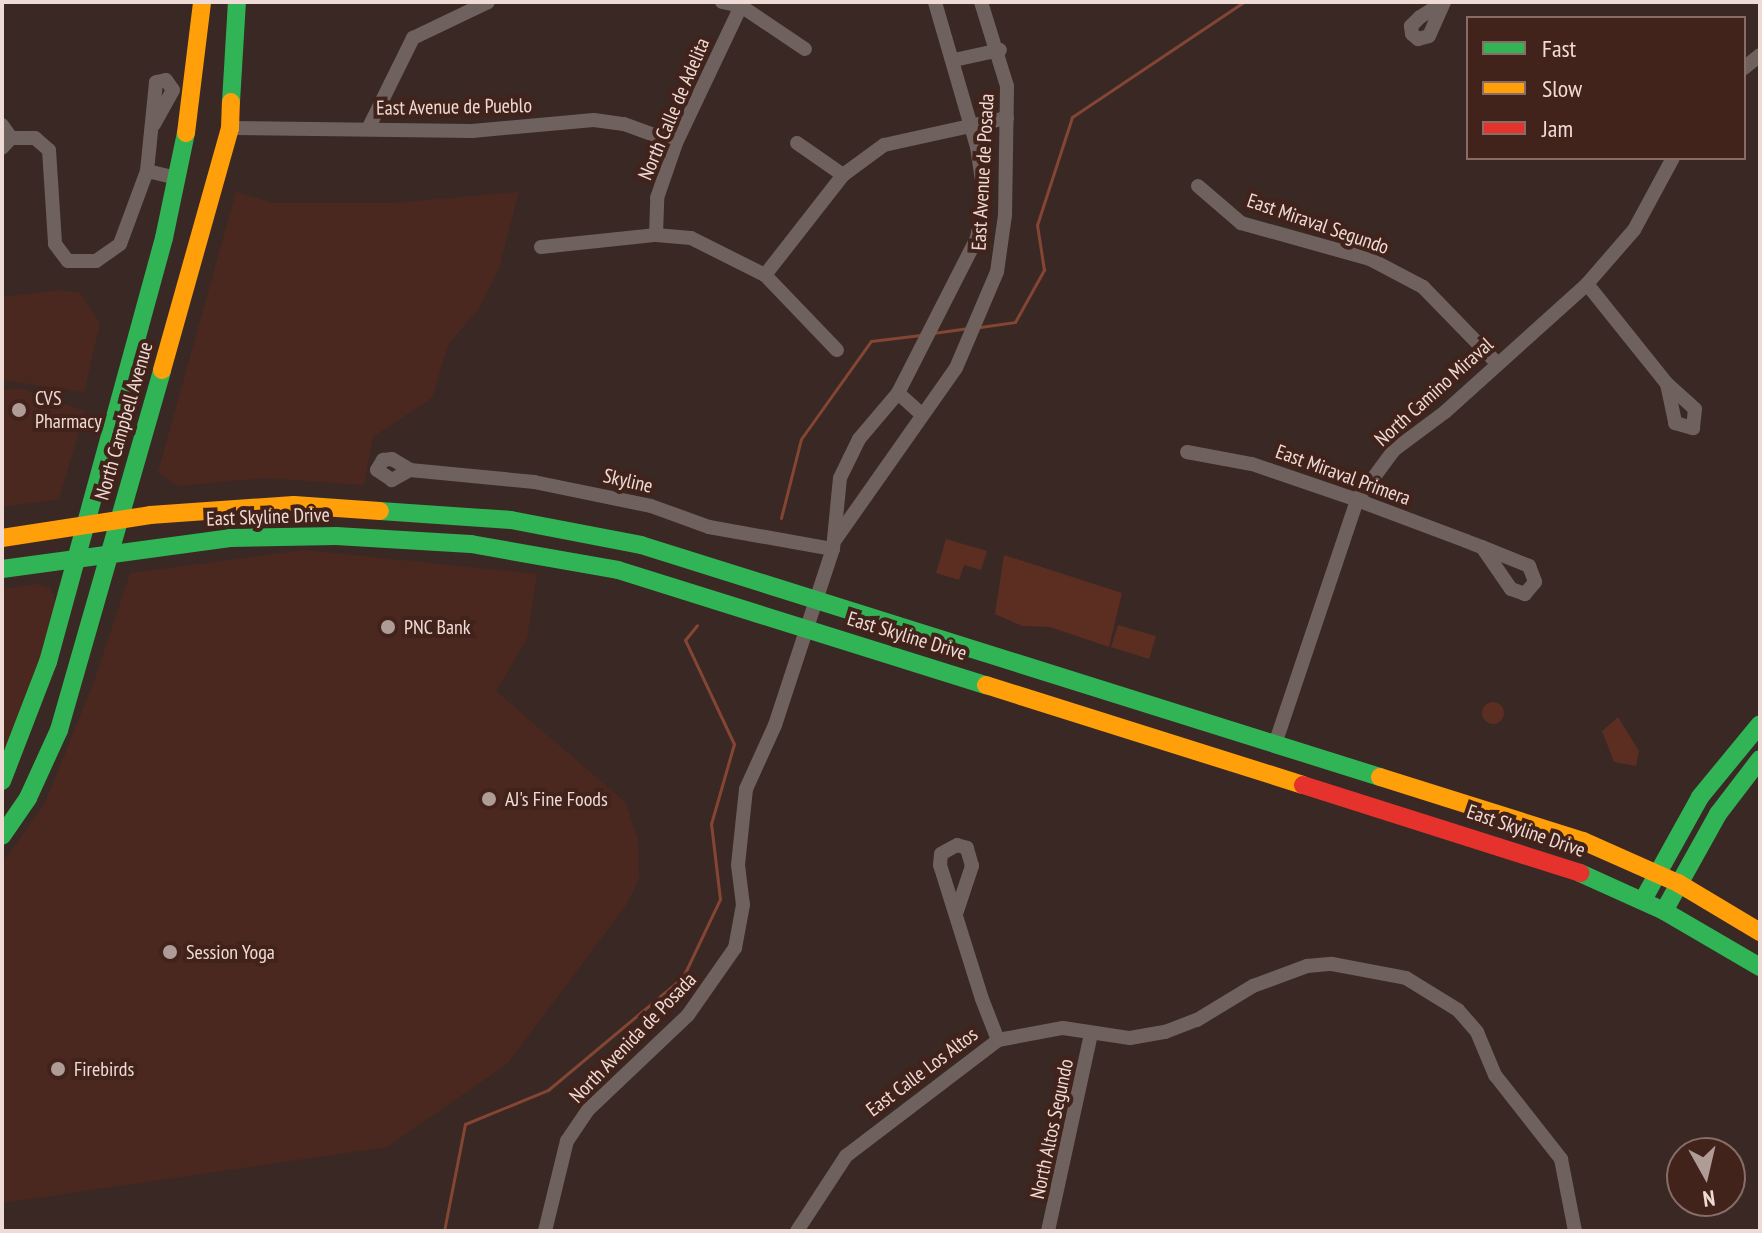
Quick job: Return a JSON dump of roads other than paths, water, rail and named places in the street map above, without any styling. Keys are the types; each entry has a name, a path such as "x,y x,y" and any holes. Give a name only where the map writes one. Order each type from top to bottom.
{"main road":[{"name":"North Campbell Avenue","path":"2,781 27,728 86,525 177,178 202,2"},
{"name":"North Campbell Avenue","path":"2,836 28,798 59,730 112,551 230,128 237,2"},
{"name":"East Skyline Drive","path":"2,538 120,520 294,505 433,511 583,533 817,598 1583,841 1678,883 1760,932"},
{"name":"East Skyline Drive","path":"2,569 112,551 230,538 336,536 513,551 618,570 1572,869 1643,900 1760,967"},
{"path":"513,551 549,538 741,575"},
{"path":"1017,693 1062,698 1161,728 1170,726 1179,712"},
{"path":"1643,900 1700,797 1760,724"},
{"path":"1664,911 1718,814 1760,759"}],"street":[{"path":"368,129 413,38 488,2"},
{"path":"722,2 742,4 805,49"},
{"name":"East Avenue de Posada","path":"834,545 835,495 849,457 898,393 977,238 984,194 972,124 935,2"},
{"name":"East Avenue de Posada","path":"817,598 834,545 921,414 956,368 997,272 1007,118 1000,50 981,2"},
{"name":"North Calle de Adelita","path":"656,235 657,198 676,143 742,4"},
{"path":"954,60 1000,50"},
{"path":"765,275 843,175 884,145 1007,118"},
{"name":"East Avenue de Pueblo","path":"230,128 472,131 594,120 624,124 676,143"},
{"path":"5,137 35,138 49,150 55,244 68,261 96,261 120,244 147,171 154,124"},
{"path":"797,143 843,175"},
{"name":"North Camino Miraval","path":"1275,744 1357,500 1394,450 1445,412 1496,362 1587,284 1634,230 1672,160"},
{"path":"147,171 177,178"},
{"name":"East Miraval Segundo","path":"1198,186 1241,223 1370,259 1423,287 1496,362"},
{"path":"541,247 656,235 691,238 765,275 837,350"},
{"path":"1587,284 1667,384"},
{"path":"898,393 921,414"},
{"name":"East Miraval Primera","path":"1187,452 1252,464 1482,547"},
{"name":"Skyline","path":"410,470 534,482 651,506 709,527 834,545"},
{"name":"North Avenida de Posada","path":"545,1231 572,1133 588,1110 688,1015 735,948 743,905 738,865 746,789 775,725 817,598"},
{"path":"956,914 998,1040"},
{"name":"East Calle Los Altos","path":"797,1231 846,1156 998,1040 1063,1028 1130,1038 1165,1032 1197,1020 1253,986 1307,966 1358,965 1406,978 1458,1010 1477,1032 1495,1075 1561,1159 1575,1231"},
{"name":"North Altos Segundo","path":"1048,1231 1091,1034"}],"waterway":[{"path":"980,327 1015,322 1044,270 1037,225 1072,117 1244,2"},
{"path":"933,333 969,328"},
{"path":"781,518 801,439 871,341 921,335"},
{"path":"444,1231 465,1124 548,1090 683,977 720,899 711,824 734,744 685,640 697,625"}],"place":[{"name":"CVS Pharmacy","path":"19,410"},
{"name":"PNC Bank","path":"388,627"},
{"name":"AJ's Fine Foods","path":"489,799"},
{"name":"Session Yoga","path":"170,952"},
{"name":"Firebirds","path":"58,1069"}]}
